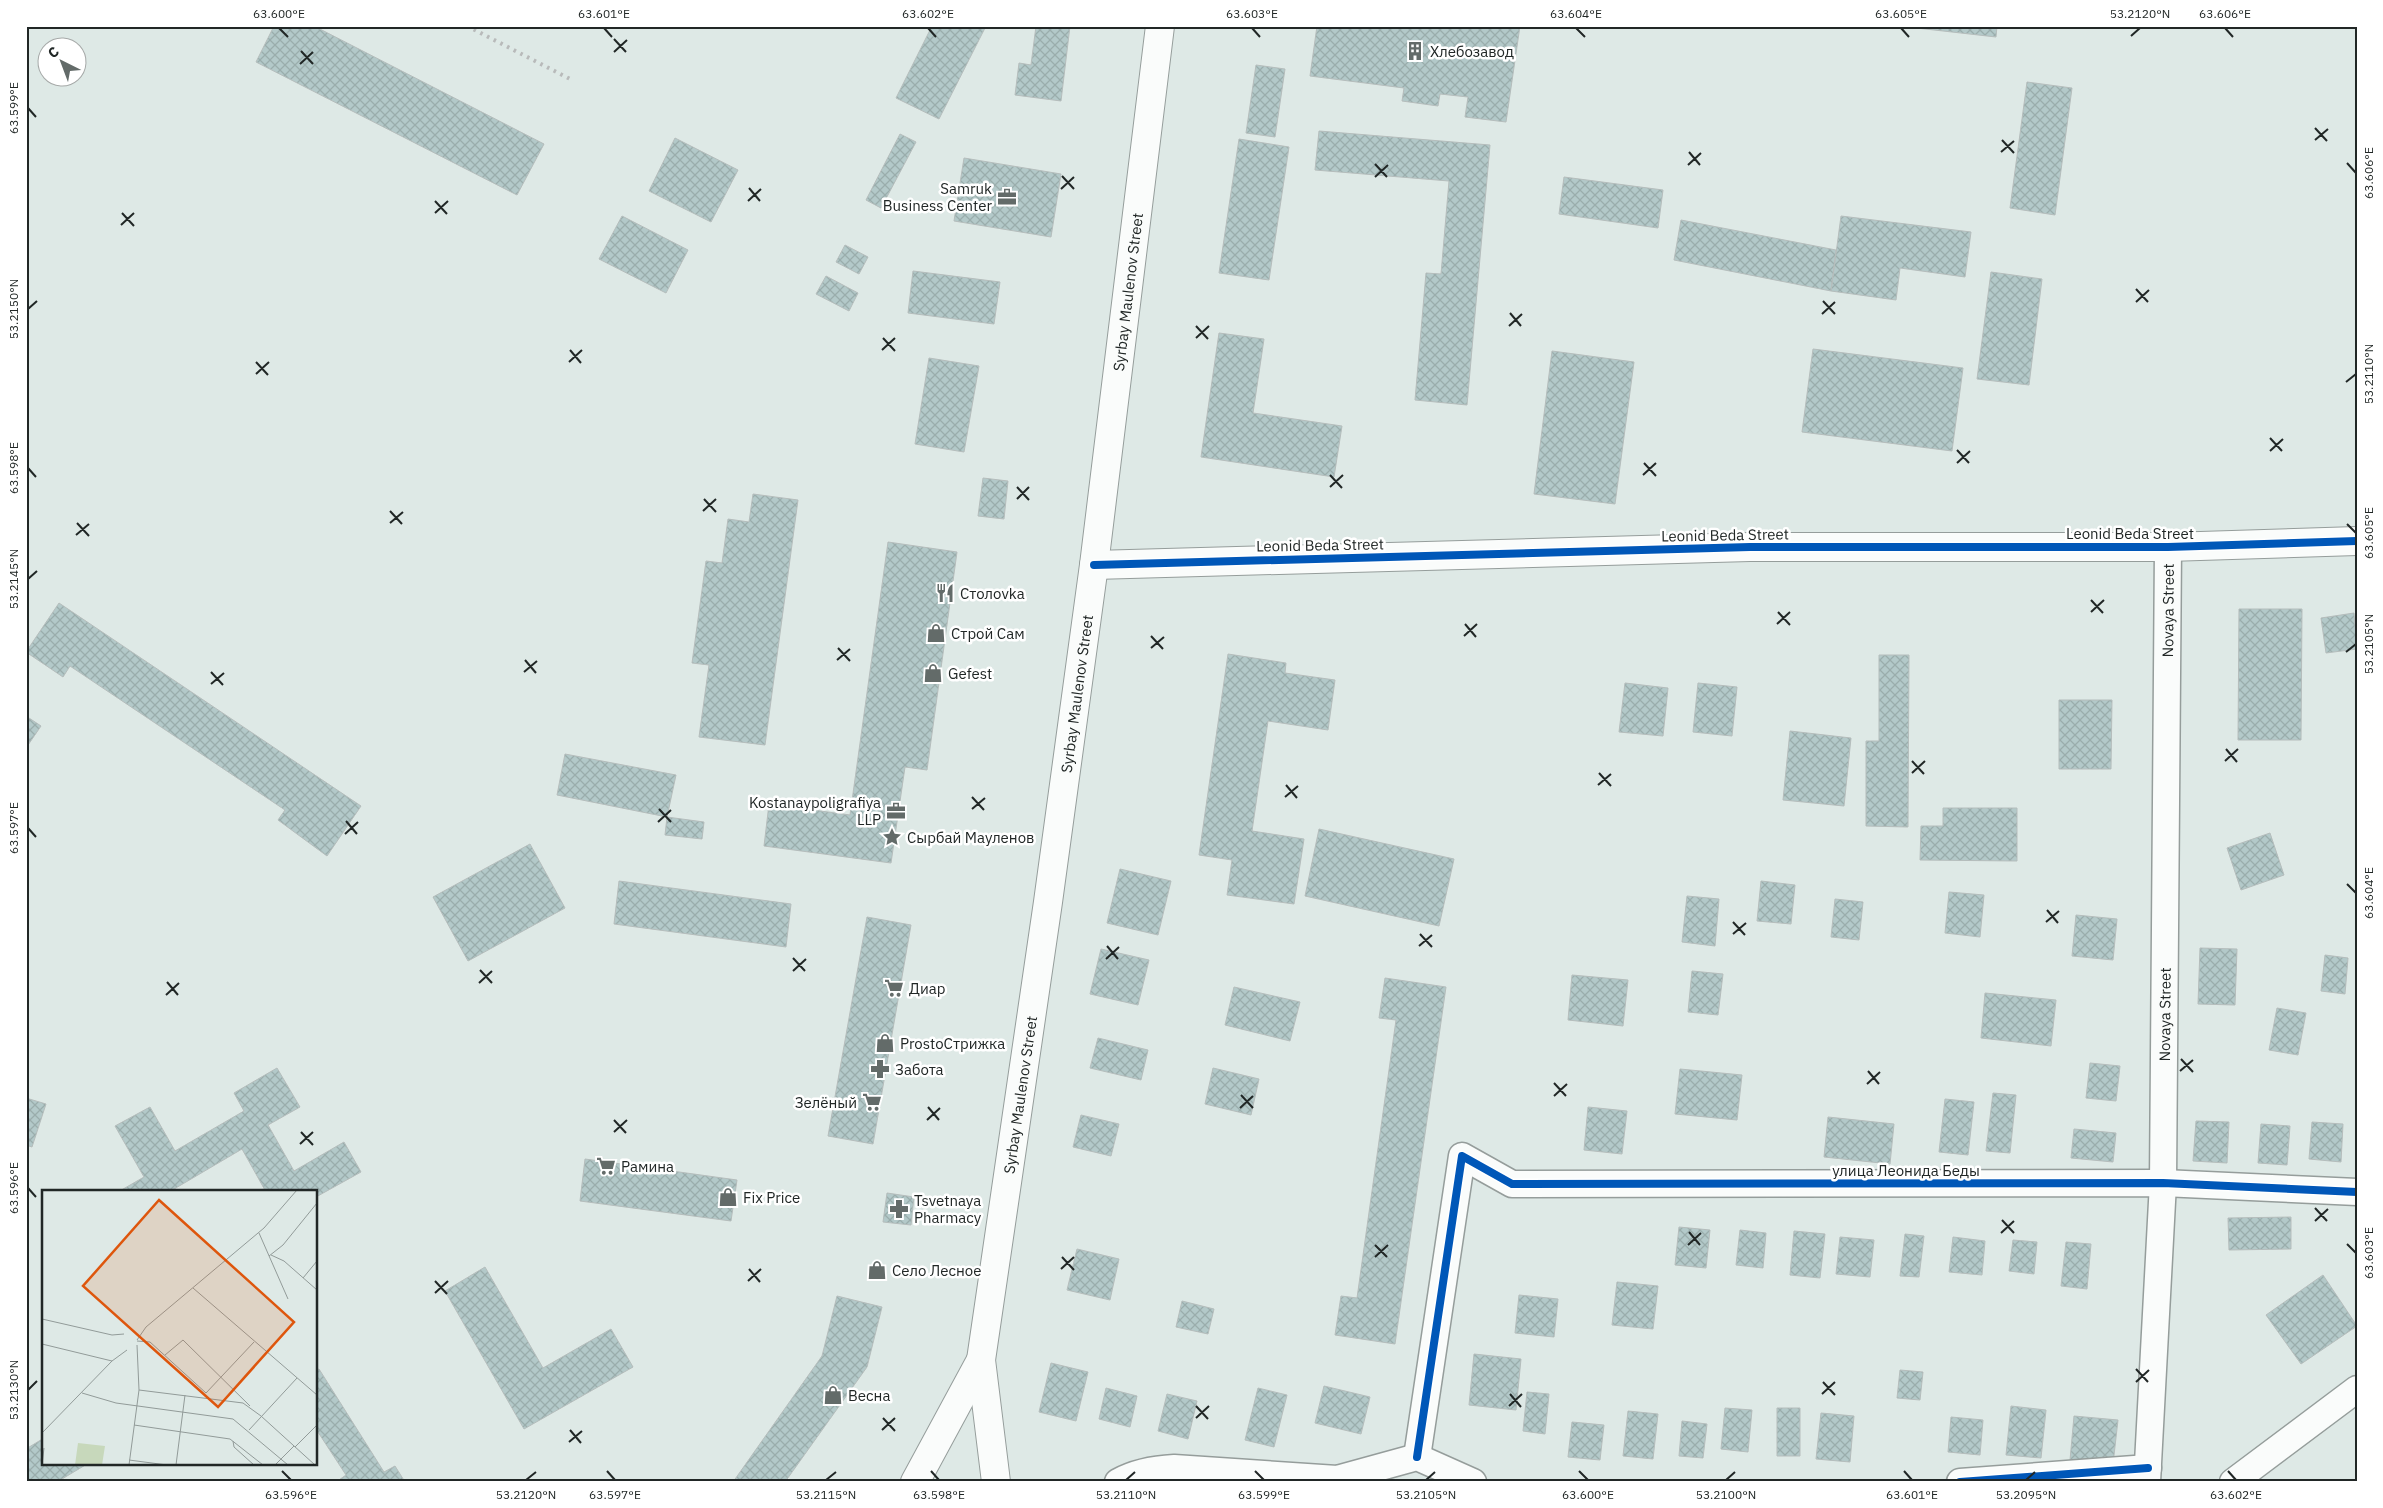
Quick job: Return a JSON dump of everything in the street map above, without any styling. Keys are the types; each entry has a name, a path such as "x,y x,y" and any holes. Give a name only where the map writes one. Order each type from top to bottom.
{"main road":[{"name":"Syrbay Maulenov Street","path":"981,1360 1094,564 1160,26"},
{"name":"Leonid Beda Street","path":"1094,564 1750,547 2168,547 2357,541"},
{"path":"915,1482 981,1360"},
{"path":"981,1360 996,1482"}],"street":[{"name":"Novaya Street","path":"2148,1475 2164,1183 2168,547"},
{"name":"улица Леонида Беды","path":"1417,1457 1462,1156 1512,1184 2164,1183 2357,1192"},
{"path":"2233,1482 2357,1389"},
{"path":"1118,1482 1129,1476 1153,1469 1174,1468 1337,1479 1417,1457 1473,1482"},
{"path":"1960,1482 2148,1475"}],"building":[{"path":"274,26 314,26 544,144 517,195 256,62"},
{"path":"932,26 986,26 939,119 896,98"},
{"path":"1036,26 1070,26 1061,101 1015,95 1019,63 1031,65"},
{"name":"Хлебозавод","path":"1317,26 1520,26 1506,122 1465,117 1468,97 1440,94 1438,106 1402,101 1404,88 1310,76"},
{"path":"1899,26 1997,26 1996,37"},
{"path":"1256,65 1285,69 1275,137 1246,133"},
{"path":"2027,82 2072,88 2055,215 2010,208"},
{"path":"1319,131 1490,145 1467,405 1415,400 1426,273 1441,274 1449,181 1315,170"},
{"path":"900,134 916,142 881,208 866,200"},
{"path":"675,138 738,170 711,222 649,191"},
{"path":"1239,139 1289,147 1269,280 1219,273"},
{"name":"Samruk Business Center","path":"964,158 1061,174 1051,237 954,221"},
{"path":"1564,177 1663,190 1658,228 1559,214"},
{"path":"622,216 688,250 666,293 599,259"},
{"path":"1841,216 1971,232 1965,277 1900,268 1896,300 1831,291"},
{"path":"1681,220 1836,250 1831,291 1674,260"},
{"path":"845,245 868,257 859,274 836,262"},
{"path":"913,271 1000,282 994,324 908,313"},
{"path":"1991,272 2042,279 2029,385 1977,379"},
{"path":"826,276 858,293 849,311 816,294"},
{"path":"1219,333 1264,339 1253,413 1342,426 1334,477 1201,457"},
{"path":"1813,349 1963,368 1952,451 1802,432"},
{"path":"1552,351 1634,362 1615,504 1534,494"},
{"path":"929,358 979,366 964,452 915,444"},
{"path":"983,478 1008,481 1004,519 978,516"},
{"path":"753,494 798,500 765,745 699,737 709,665 692,663 706,561 722,563 728,519 749,522"},
{"path":"888,542 957,552 927,770 905,767 891,863 764,846 769,804 850,815"},
{"path":"59,603 361,806 327,856 278,820 285,810 70,666 63,677 26,652"},
{"path":"2239,609 2302,609 2301,740 2238,740"},
{"path":"2354,613 2357,649 2326,653 2321,618"},
{"path":"1228,654 1286,663 1285,673 1335,680 1328,730 1268,721 1252,831 1304,839 1294,904 1227,895 1232,860 1199,855"},
{"path":"1879,655 1909,655 1908,827 1866,826 1866,741 1879,741"},
{"path":"1625,683 1668,688 1663,736 1619,732"},
{"path":"1698,683 1737,687 1732,736 1693,732"},
{"path":"2059,700 2112,700 2111,769 2059,769"},
{"path":"26,716 41,726 26,748"},
{"path":"1790,731 1851,738 1844,806 1783,800"},
{"path":"565,754 676,775 667,817 557,795"},
{"path":"1943,808 2017,808 2017,861 1920,860 1921,826 1943,826"},
{"path":"667,817 704,822 702,839 665,835"},
{"path":"1319,829 1454,859 1439,926 1305,896"},
{"path":"2270,833 2284,875 2241,890 2227,848"},
{"path":"530,844 565,908 468,961 433,897"},
{"path":"1120,869 1171,881 1158,935 1107,923"},
{"path":"619,881 791,904 786,947 614,924"},
{"path":"1761,881 1795,885 1791,924 1757,921"},
{"path":"1949,892 1984,895 1980,937 1945,933"},
{"path":"1687,896 1719,899 1715,946 1682,942"},
{"path":"1835,899 1863,902 1859,940 1831,937"},
{"path":"2076,915 2117,919 2113,960 2072,956"},
{"path":"867,917 911,925 873,1144 828,1136"},
{"path":"2200,948 2237,949 2235,1005 2198,1004"},
{"path":"1101,949 1149,960 1138,1005 1090,994"},
{"path":"2325,955 2348,958 2345,994 2321,991"},
{"path":"1692,971 1723,974 1718,1015 1688,1012"},
{"path":"1572,975 1628,980 1623,1026 1568,1020"},
{"path":"1385,978 1446,987 1395,1344 1335,1335 1341,1296 1357,1298 1396,1020 1379,1018"},
{"path":"1234,987 1300,1002 1290,1041 1225,1025"},
{"path":"1985,993 2056,1000 2051,1046 1981,1038"},
{"path":"2277,1008 2306,1013 2298,1055 2269,1050"},
{"path":"1098,1038 1148,1050 1141,1080 1090,1068"},
{"path":"2090,1063 2120,1066 2116,1101 2086,1098"},
{"path":"277,1068 300,1107 268,1125 294,1171 344,1142 361,1172 318,1196 318,1190 265,1190 242,1149 172,1190 121,1190 144,1177 115,1126 150,1107 175,1151 244,1111 234,1093"},
{"path":"1213,1068 1259,1079 1251,1115 1205,1104"},
{"path":"1680,1069 1742,1075 1737,1120 1675,1114"},
{"path":"1993,1093 2016,1095 2010,1153 1986,1151"},
{"path":"26,1098 46,1104 32,1147 26,1145"},
{"path":"1945,1099 1974,1102 1968,1155 1939,1152"},
{"path":"1588,1107 1627,1111 1622,1154 1584,1150"},
{"path":"1081,1115 1119,1124 1111,1156 1073,1147"},
{"path":"1828,1117 1894,1124 1890,1164 1824,1157"},
{"path":"2196,1121 2229,1122 2227,1163 2193,1161"},
{"path":"2312,1122 2343,1124 2341,1162 2309,1159"},
{"path":"2261,1124 2290,1126 2287,1165 2258,1163"},
{"path":"2074,1129 2116,1133 2113,1162 2071,1158"},
{"path":"585,1159 737,1180 731,1221 580,1201"},
{"name":"Tsvetnaya Pharmacy","path":"887,1193 914,1197 911,1225 883,1222"},
{"path":"2291,1217 2291,1249 2229,1250 2228,1218"},
{"path":"1679,1227 1710,1230 1706,1268 1675,1265"},
{"path":"1740,1230 1766,1233 1763,1268 1736,1265"},
{"path":"1794,1231 1825,1234 1820,1278 1790,1275"},
{"path":"1905,1234 1924,1236 1919,1277 1900,1276"},
{"path":"1840,1237 1874,1240 1870,1277 1836,1274"},
{"path":"1953,1237 1985,1241 1982,1275 1949,1272"},
{"path":"2013,1240 2037,1242 2034,1274 2009,1271"},
{"path":"2066,1242 2091,1244 2087,1289 2061,1286"},
{"path":"1077,1249 1119,1259 1110,1300 1067,1290"},
{"path":"485,1267 543,1368 611,1329 633,1367 524,1429 445,1291"},
{"path":"2323,1275 2357,1326 2301,1364 2266,1315"},
{"path":"1617,1282 1658,1286 1653,1329 1612,1325"},
{"path":"1519,1295 1558,1299 1554,1337 1515,1333"},
{"path":"837,1296 882,1307 867,1367 785,1482 733,1482 822,1356"},
{"path":"1182,1301 1214,1309 1208,1334 1176,1327"},
{"path":"1474,1354 1521,1359 1516,1410 1469,1405"},
{"path":"1051,1363 1088,1372 1076,1421 1039,1412"},
{"path":"318,1369 384,1472 395,1466 405,1482 336,1482 346,1475 318,1432"},
{"path":"1900,1370 1923,1372 1920,1400 1897,1398"},
{"path":"1324,1386 1370,1397 1361,1434 1315,1423"},
{"path":"1106,1388 1137,1396 1130,1427 1099,1419"},
{"path":"1258,1388 1287,1395 1274,1447 1245,1440"},
{"path":"1527,1392 1549,1394 1545,1434 1523,1431"},
{"path":"1167,1394 1197,1401 1188,1439 1158,1431"},
{"path":"2011,1406 2046,1410 2041,1458 2006,1455"},
{"path":"1725,1408 1752,1410 1748,1452 1721,1449"},
{"path":"1777,1408 1800,1408 1800,1456 1777,1456"},
{"path":"1628,1411 1658,1414 1653,1459 1623,1456"},
{"path":"1821,1413 1854,1416 1850,1462 1816,1459"},
{"path":"2074,1416 2118,1420 2113,1464 2070,1460"},
{"path":"1951,1417 1983,1420 1980,1455 1948,1452"},
{"path":"1682,1421 1707,1424 1703,1458 1679,1456"},
{"path":"1572,1422 1604,1425 1600,1460 1568,1457"},
{"path":"42,1439 42,1466 84,1466 57,1482 26,1482 26,1449"}],"railway":[{"path":"467,26 572,80"}],"cycle path":[{"path":"1094,565 1750,547 2168,547 2357,541"},
{"path":"1417,1457 1462,1156 1512,1184 2163,1183 2357,1192"},
{"path":"1960,1482 2148,1468"}],"place":[{"name":"Хлебозавод","path":"1415,51"},
{"name":"Samruk Business Center","path":"1007,197"},
{"name":"Столоvka","path":"945,593"},
{"name":"Строй Сам","path":"936,633"},
{"name":"Gefest","path":"933,673"},
{"name":"Kostanaypoligrafiya LLP","path":"896,811"},
{"name":"Сырбай Мауленов","path":"892,837"},
{"name":"Диар","path":"894,988"},
{"name":"ProstoСтрижка","path":"885,1043"},
{"name":"Забота","path":"880,1069"},
{"name":"Зелёный","path":"872,1102"},
{"name":"Рамина","path":"606,1166"},
{"name":"Fix Price","path":"728,1197"},
{"name":"Tsvetnaya Pharmacy","path":"899,1209"},
{"name":"Село Лесное","path":"877,1270"},
{"name":"Весна","path":"833,1395"}]}
